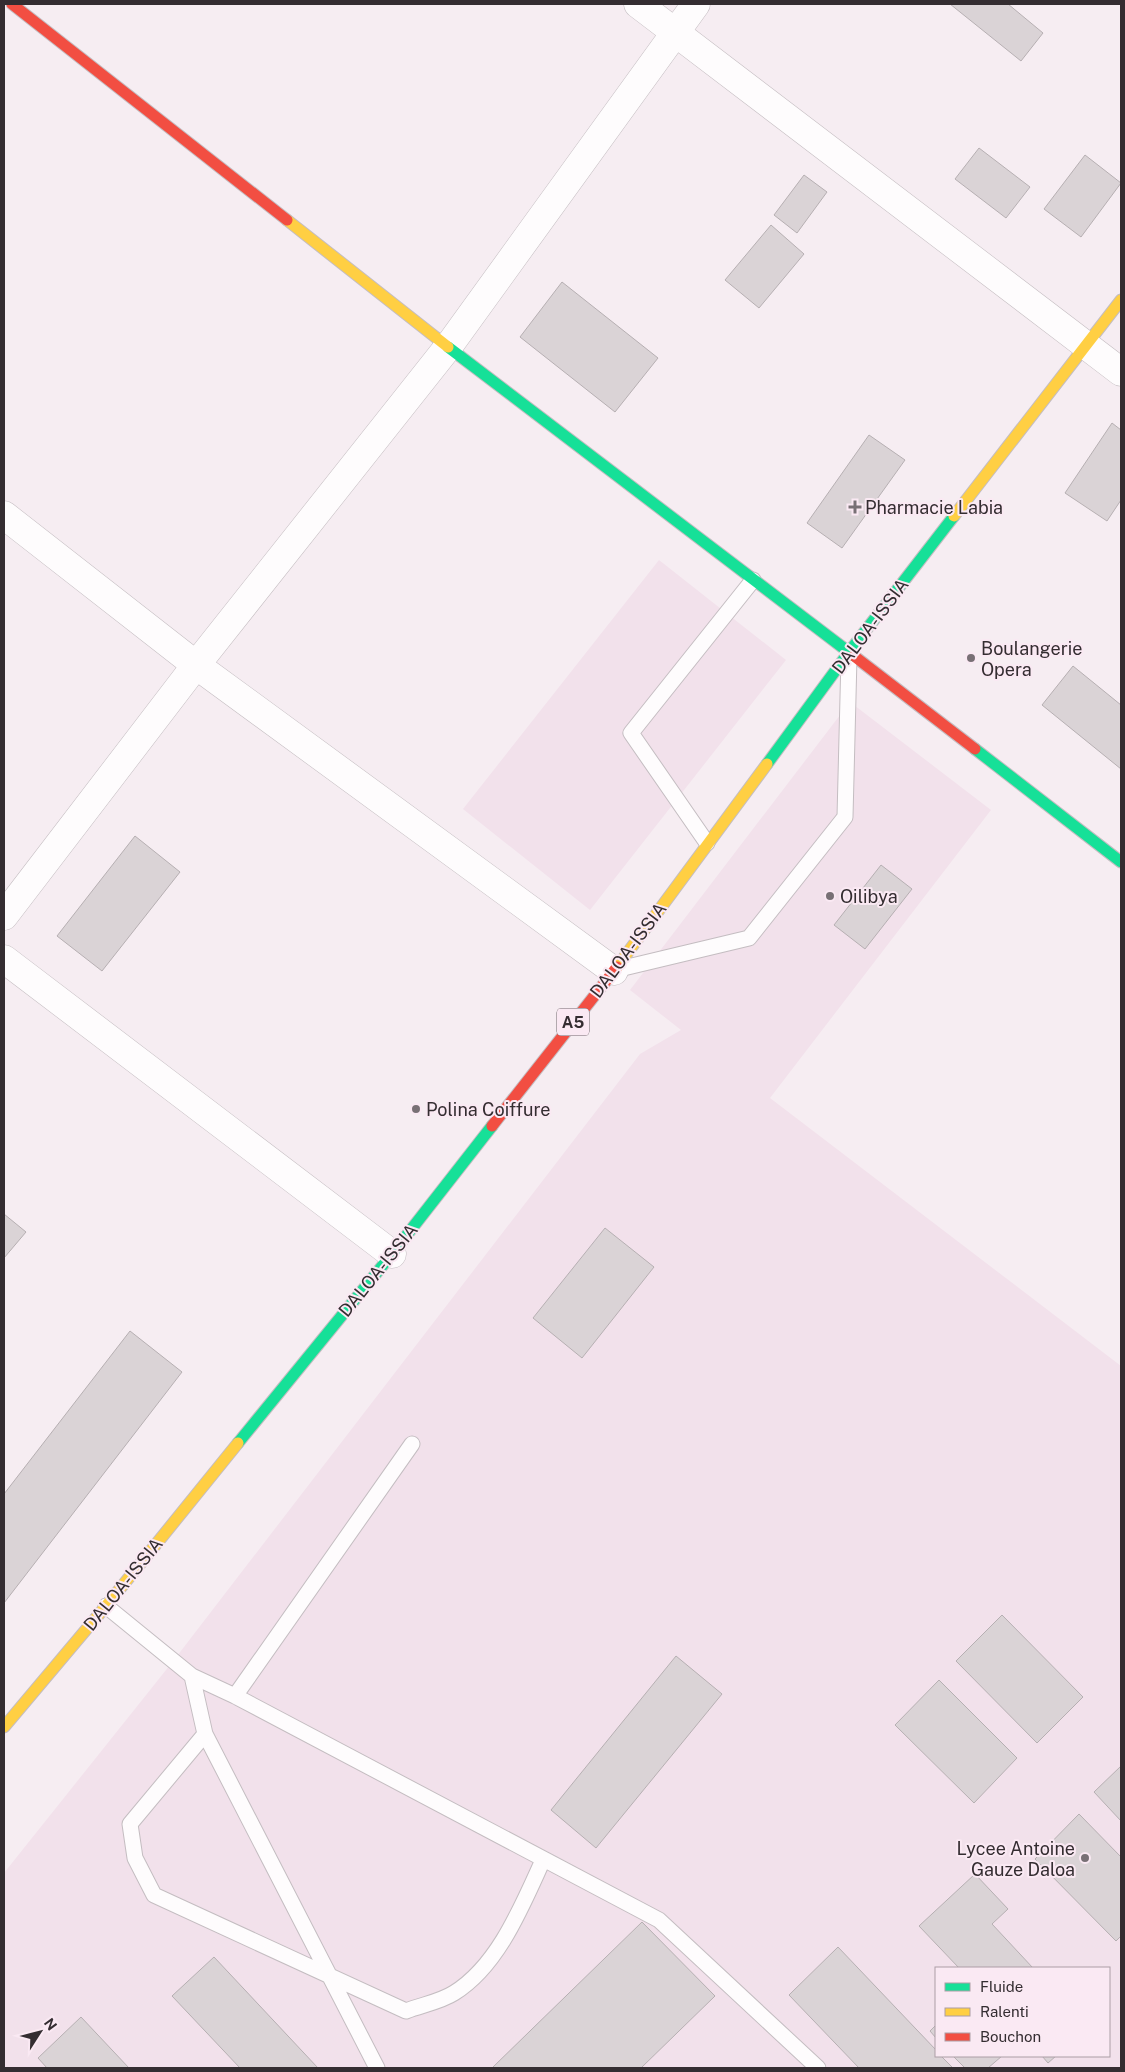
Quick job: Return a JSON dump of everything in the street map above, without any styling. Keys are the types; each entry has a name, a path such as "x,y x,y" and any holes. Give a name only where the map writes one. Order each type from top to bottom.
{"main road":[{"path":"12,4 448,347 1121,862"},
{"name":"DALOA-ISSIA","path":"4,1727 106,1606 392,1254 614,970 849,652 1121,300"}],"street":[{"path":"638,4 1121,372"},
{"path":"4,916 196,665 448,347 696,4"},
{"path":"4,515 196,665 614,970"},
{"path":"4,959 392,1254"}],"lane":[{"path":"707,842 631,733 753,580"},
{"path":"614,970 749,938 845,817 849,652"},
{"path":"235,1696 412,1444"},
{"path":"106,1606 192,1676 235,1696 659,1920 818,2068"},
{"path":"192,1676 205,1734 332,1977 377,2068"},
{"path":"205,1734 130,1824 135,1858 154,1895 406,2011 453,1994 479,1973 515,1920 543,1860"}],"shaded area":[{"path":"659,560 786,660 590,910 463,809"},
{"path":"850,702 991,810 770,1098 1121,1366 1121,2068 4,2068 4,1873 174,1660 640,1054 681,1030 630,990"}],"building":[{"path":"950,4 1008,4 1043,33 1021,61"},
{"path":"979,148 1030,187 1006,218 955,179"},
{"path":"1085,155 1121,183 1081,237 1044,209"},
{"path":"804,175 827,192 797,233 774,215"},
{"path":"771,225 804,254 759,308 725,280"},
{"path":"562,282 658,358 615,412 520,337"},
{"path":"1112,423 1121,430 1121,500 1107,521 1065,493"},
{"path":"869,435 905,460 842,548 807,523"},
{"path":"1073,666 1121,705 1121,769 1042,705"},
{"path":"135,836 180,872 102,971 57,936"},
{"path":"881,865 912,889 865,949 834,925"},
{"path":"4,1214 26,1232 4,1258"},
{"path":"605,1228 654,1267 582,1358 533,1318"},
{"path":"130,1331 182,1372 4,1603 4,1494"},
{"path":"1002,1615 1083,1697 1037,1743 956,1661"},
{"path":"676,1656 722,1694 596,1848 551,1810"},
{"path":"939,1680 1017,1758 974,1803 895,1725"},
{"path":"1121,1766 1121,1821 1094,1792"},
{"path":"1079,1814 1121,1857 1121,1936 1116,1941 1035,1859"},
{"path":"975,1874 1008,1909 992,1924 1032,1967 958,1967 919,1926"},
{"path":"642,1922 715,1996 641,2068 492,2068"},
{"path":"838,1947 935,2049 935,2057 942,2057 953,2068 859,2068 789,1995"},
{"path":"214,1957 318,2068 240,2068 172,1996"},
{"path":"81,2017 129,2068 47,2068 38,2058"},
{"path":"935,2026 935,2037 930,2031"},
{"path":"954,2057 1001,2057 988,2068 965,2068"},
{"path":"1043,2057 1055,2057 1048,2063"}],"traffic: fast":[{"path":"448,347 854,656"},
{"path":"767,764 849,652 954,516"},
{"path":"975,749 1121,862"},
{"path":"238,1443 392,1254 492,1126"}],"traffic: slow":[{"path":"287,220 448,347"},
{"path":"954,516 1121,300"},
{"path":"617,967 767,764"},
{"path":"4,1727 106,1606 238,1443"}],"traffic: jam":[{"path":"12,4 287,220"},
{"path":"854,656 975,749"},
{"path":"492,1126 617,967"}],"place":[{"name":"Pharmacie Labia","path":"855,507"},
{"name":"Boulangerie Opera","path":"971,658"},
{"name":"Oilibya","path":"830,896"},
{"name":"Polina Coiffure","path":"416,1109"},
{"name":"Lycee Antoine Gauze Daloa","path":"1085,1858"}]}
